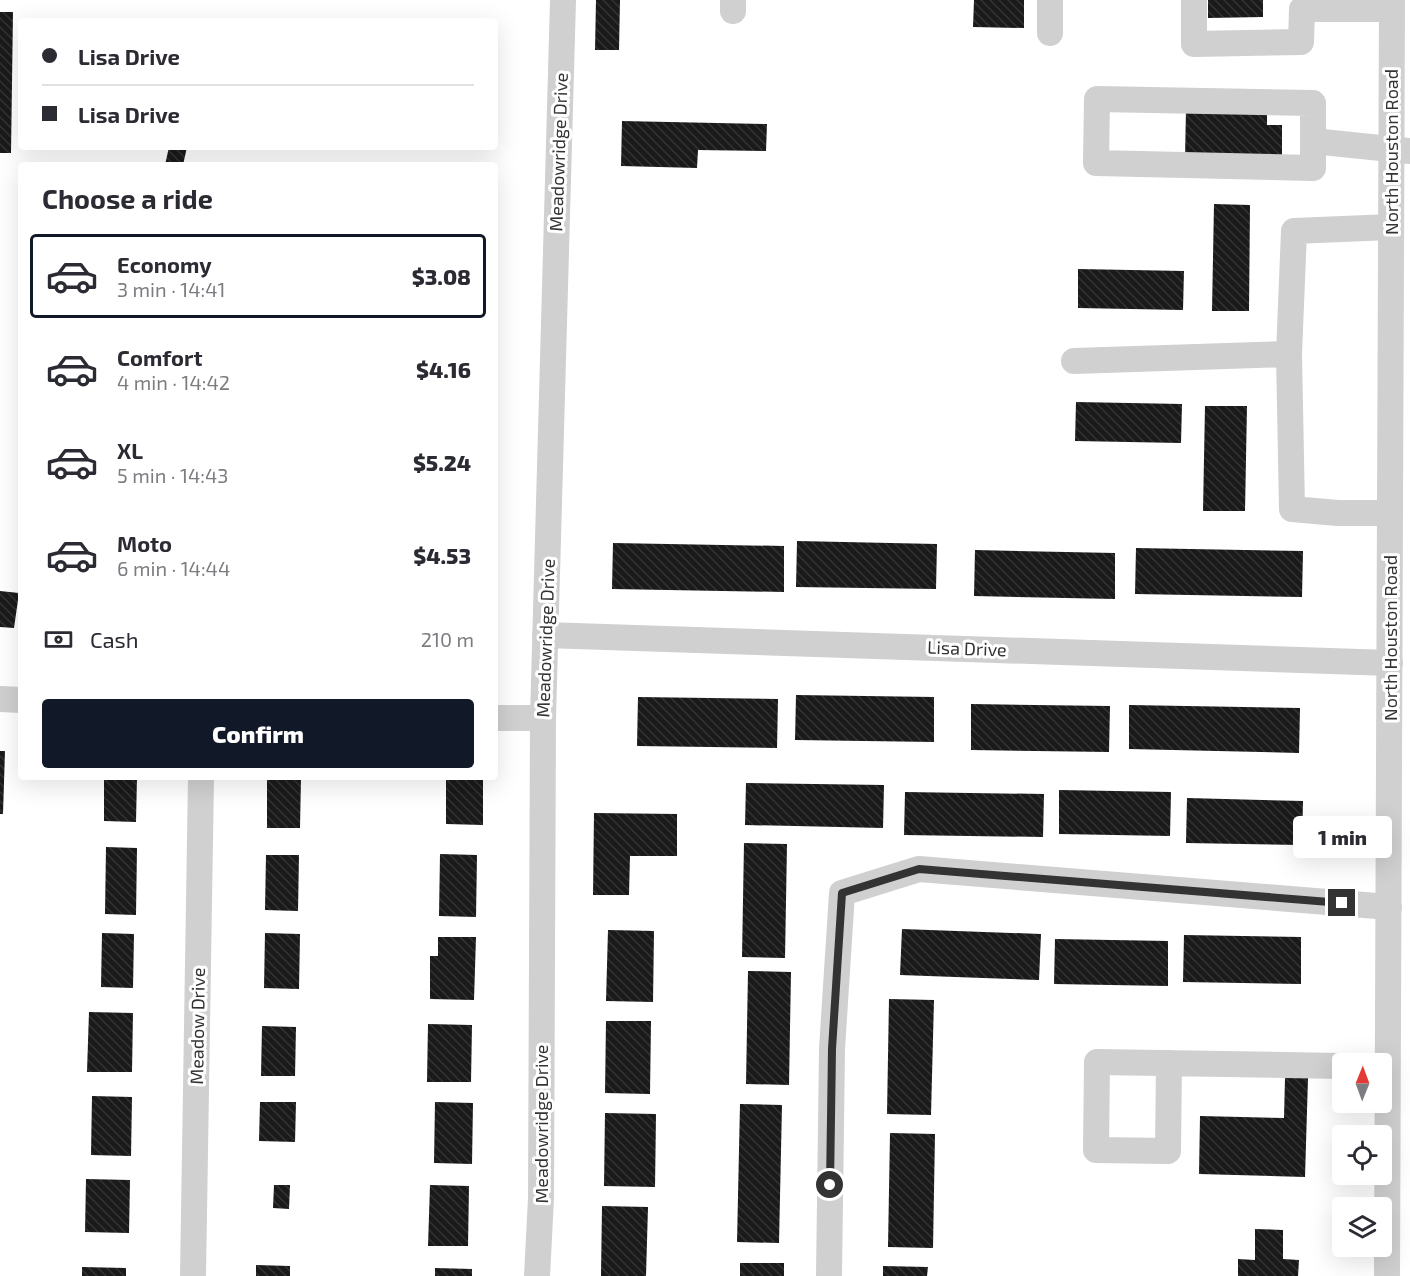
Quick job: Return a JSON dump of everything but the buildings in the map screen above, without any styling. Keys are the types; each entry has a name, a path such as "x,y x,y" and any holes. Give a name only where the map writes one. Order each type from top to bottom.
{"street":[{"name":"Meadowridge Drive","path":"537,1276 541,1198 543,718 563,0"},
{"path":"1050,0 1050,33"},
{"path":"1194,0 1194,44 1301,42 1302,4 1392,4"},
{"name":"North Houston Road","path":"1385,1053 1389,907 1400,703 1390,663 1390,513 1400,417 1400,365 1391,227 1401,150 1392,4"},
{"path":"1097,99 1313,103 1313,141 1313,168 1096,164 1097,99"},
{"path":"1313,141 1401,150"},
{"path":"1390,513 1292,510 1289,354 1294,231 1391,227"},
{"path":"1074,361 1289,354"},
{"name":"Lisa Drive","path":"545,635 1390,663"},
{"path":"0,699 18,700"},
{"path":"498,718 543,718"},
{"name":"Meadow Drive","path":"193,1276 201,780"},
{"path":"829,1276 832,1049 842,893 919,869 1389,907"},
{"path":"1169,1063 1168,1151 1096,1150 1097,1062 1169,1063 1332,1066"},
{"name":"North Houston Road","path":"1386,1113 1388,1276"}],"route":[{"path":"830,1185 832,1049 842,893 919,869 1342,903"}]}
